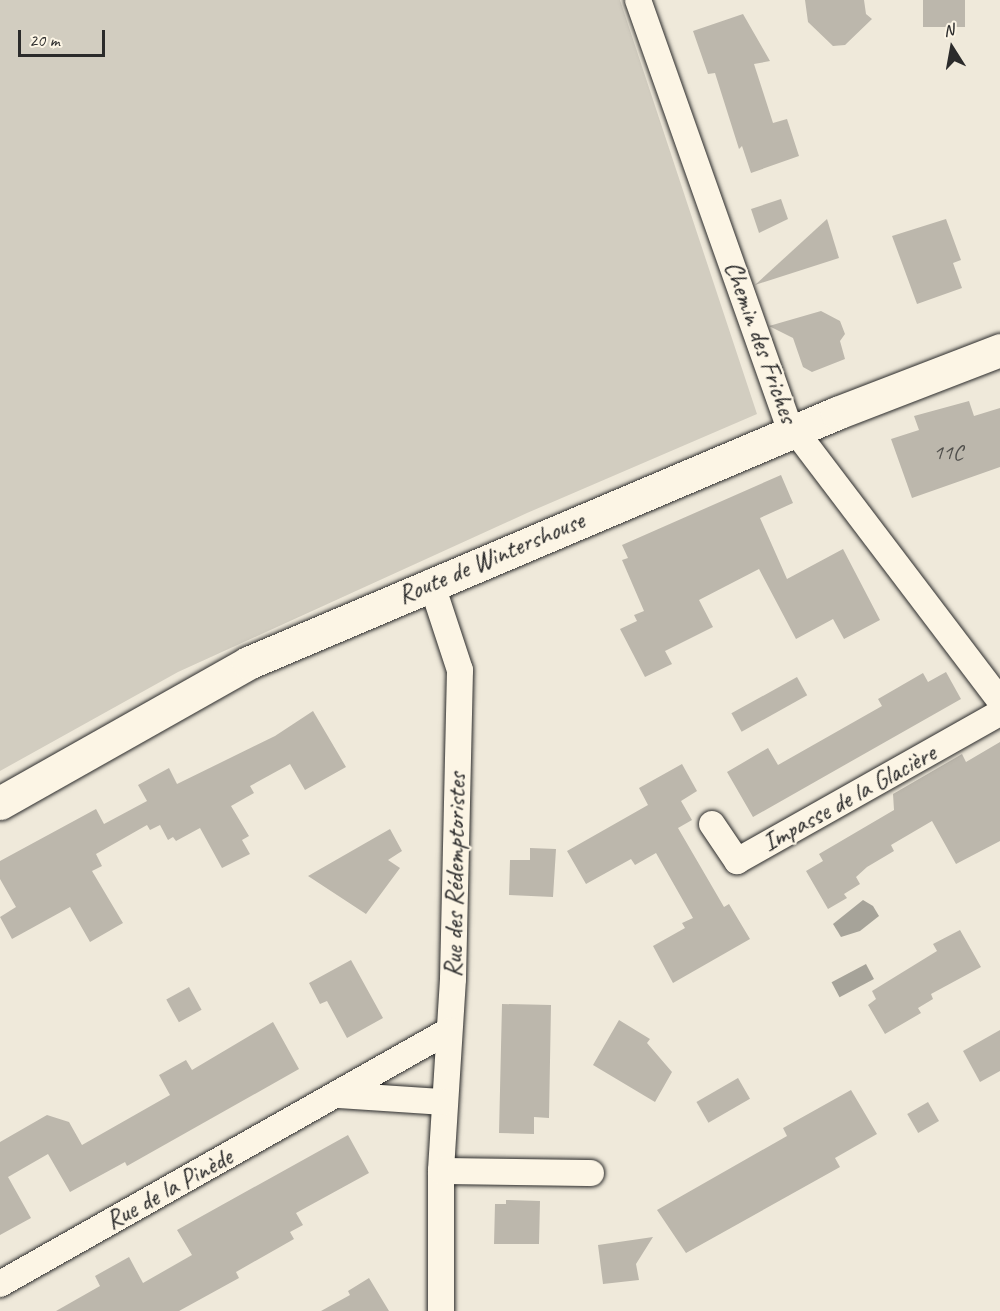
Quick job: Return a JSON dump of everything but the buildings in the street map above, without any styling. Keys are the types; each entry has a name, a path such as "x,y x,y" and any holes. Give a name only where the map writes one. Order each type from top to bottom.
{"street":[{"name":"Chemin des Friches","path":"638,0 793,431 1000,701"},
{"name":"Route de Wintershouse","path":"0,803 248,663 431,582 793,431 1000,350"},
{"name":"Rue des Rédemptoristes","path":"431,582 460,670 453,980 443,1102 441,1311"},
{"name":"Impasse de la Glacière","path":"712,824 737,861 1000,713"},
{"name":"Rue de la Pinède","path":"0,1284 448,1030"},
{"path":"337,1095 443,1102"},
{"path":"441,1171 591,1173"}],"shaded area":[{"path":"0,0 620,0 757,414 527,513 178,672 0,771"},
{"path":"863,900 873,906 879,916 860,931 841,937 833,924"},
{"path":"866,964 874,979 840,997 832,982"}]}
